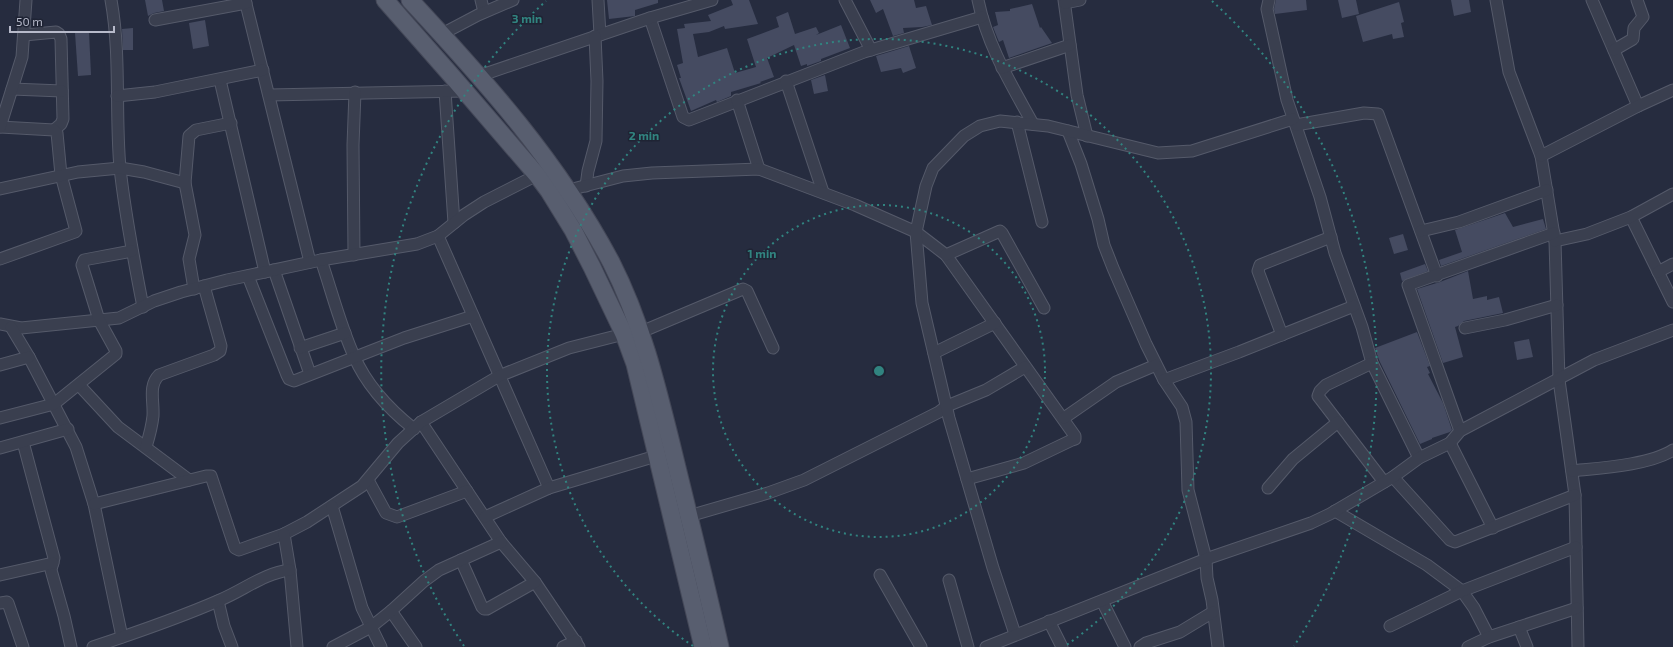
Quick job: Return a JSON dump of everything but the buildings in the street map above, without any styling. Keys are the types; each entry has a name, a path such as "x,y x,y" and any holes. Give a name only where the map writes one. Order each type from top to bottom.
{"main road":[{"path":"385,0 537,175 549,191 573,230 624,334 635,364 703,647"},
{"path":"410,0 479,76 527,133 568,190 611,262 641,332 660,395 720,647"}],"street":[{"path":"24,35 56,32 60,34 64,119 54,130 0,127 22,57 26,0"},
{"path":"111,0 116,41 120,168 132,251 143,307"},
{"path":"481,0 484,12"},
{"path":"442,34 484,12 513,0"},
{"path":"586,186 588,171 596,141 598,0"},
{"path":"479,76 650,18 712,0"},
{"path":"845,0 871,50"},
{"path":"978,0 982,17 1002,68 1033,124"},
{"path":"1080,0 1065,2 1077,95 1087,136"},
{"path":"1269,0 1267,9 1287,100 1320,197 1331,237 1362,327 1372,363 1419,458"},
{"path":"1496,0 1510,72 1541,156 1554,237 1559,380 1575,494 1578,647"},
{"path":"1592,0 1638,106"},
{"path":"1614,50 1633,39 1634,28 1643,17 1637,0"},
{"path":"155,20 246,2 310,262"},
{"path":"650,18 683,116 687,120 786,81 871,50 982,17"},
{"path":"1002,68 1070,45"},
{"path":"117,96 156,92 263,70"},
{"path":"220,80 270,271 310,374"},
{"path":"786,81 823,192"},
{"path":"12,89 62,91"},
{"path":"1541,156 1638,106 1673,90"},
{"path":"445,91 454,223"},
{"path":"269,94 465,91"},
{"path":"354,254 353,145 355,92"},
{"path":"738,100 759,169"},
{"path":"1015,634 993,568 949,418 948,406 922,303 916,232 926,186 933,168 964,136 980,126 1000,121 1018,122 1048,126 1158,153 1177,153 1192,151 1294,122 1364,114 1378,114 1437,276"},
{"path":"1018,122 1042,222"},
{"path":"146,447 153,417 152,388 154,380 160,375 220,351 221,346 189,259 195,235 185,183 189,136 196,130 231,123"},
{"path":"0,259 75,232 76,230 61,175 57,133 54,130"},
{"path":"1068,131 1081,164 1098,219 1104,245 1156,365 1182,407 1186,422 1188,490 1206,559 1207,578 1218,647"},
{"path":"0,189 78,172 120,168 144,172 185,183"},
{"path":"568,190 623,176 652,172 759,169 823,192 916,232 946,255 1025,367 1064,418 1075,436 1075,439 1024,463 967,479"},
{"path":"0,324 21,328 119,318 154,301 199,287 310,262 417,244 438,236 484,202 537,175"},
{"path":"1421,232 1459,222 1547,190"},
{"path":"1460,431 1408,285 1554,237 1586,234 1631,217 1673,194"},
{"path":"1631,217 1673,302"},
{"path":"946,255 1000,231 1004,235 1044,308"},
{"path":"438,236 549,488"},
{"path":"1282,335 1258,271 1260,266 1331,237"},
{"path":"0,418 54,404 116,354 99,320 82,265 84,260 132,251"},
{"path":"321,260 354,357 372,386 403,419 418,425 467,491 501,542 535,582 577,644 563,647"},
{"path":"1658,272 1673,264"},
{"path":"248,276 289,379 294,381 404,338 473,316"},
{"path":"641,332 743,289 747,292 773,348"},
{"path":"1465,328 1505,320 1557,305"},
{"path":"1164,380 1354,306"},
{"path":"934,353 995,323"},
{"path":"11,327 29,357 76,447 94,504 122,637"},
{"path":"300,348 346,333"},
{"path":"986,647 1015,634 1206,559 1311,523 1389,480 1419,458 1450,443 1460,431 1559,380 1594,360 1672,333"},
{"path":"94,504 189,480 211,476 236,550 239,550 284,534 307,522 362,486 398,443 418,425 499,376 569,348 624,334"},
{"path":"0,365 29,357"},
{"path":"1372,363 1326,385 1320,391 1318,396 1338,422 1389,480 1450,540 1455,542 1575,494"},
{"path":"1064,418 1116,382 1156,365"},
{"path":"689,516 768,493 804,480 939,412 948,406 986,390 1025,367"},
{"path":"79,385 118,427 189,480"},
{"path":"1268,488 1293,459 1338,422"},
{"path":"0,448 68,430"},
{"path":"23,442 54,558 51,570 71,647"},
{"path":"1450,443 1493,528"},
{"path":"1572,471 1642,461 1667,454 1673,450"},
{"path":"485,518 549,488 656,456"},
{"path":"368,480 386,513 397,517 467,491"},
{"path":"332,506 348,556 354,584 362,608 381,647"},
{"path":"1335,511 1427,565 1462,591 1474,608 1489,637"},
{"path":"284,534 290,570 297,647"},
{"path":"340,646 391,611 424,581 439,570 501,542"},
{"path":"1390,626 1462,591 1576,547"},
{"path":"461,560 484,609 535,582"},
{"path":"0,575 53,562"},
{"path":"93,647 218,602 276,572 290,570"},
{"path":"880,575 921,647"},
{"path":"949,580 968,647"},
{"path":"1102,601 1125,647"},
{"path":"218,602 224,626 232,647"},
{"path":"0,603 8,603 23,647"},
{"path":"1475,645 1489,637 1577,608"},
{"path":"391,611 416,647"},
{"path":"1140,647 1146,643 1180,632 1213,612"},
{"path":"1049,621 1062,647"},
{"path":"1519,627 1528,647"}]}
